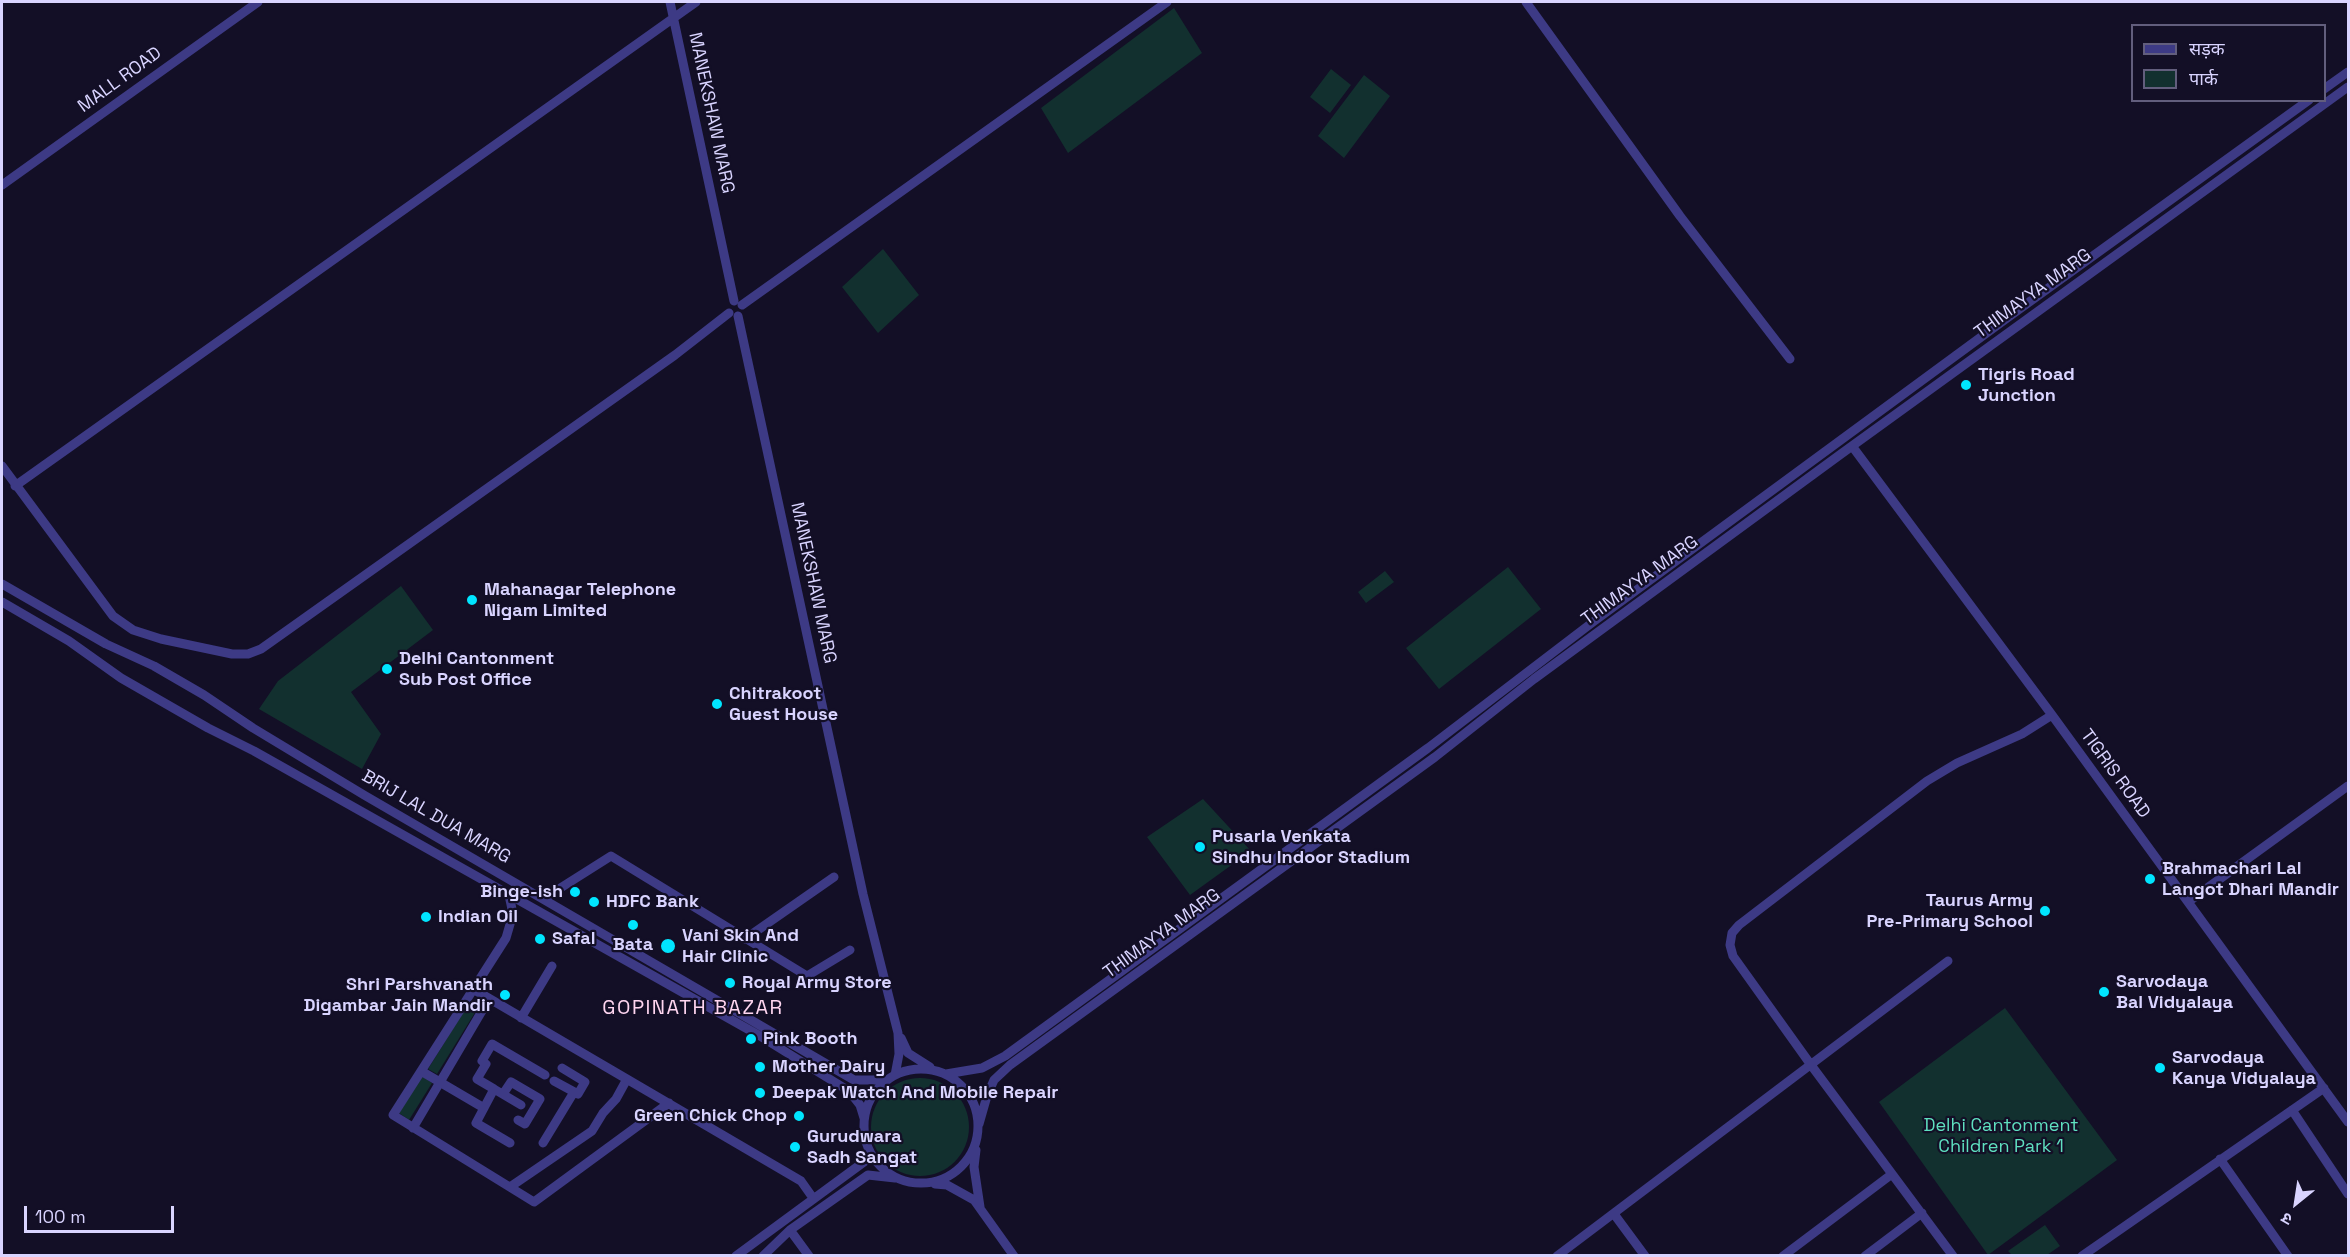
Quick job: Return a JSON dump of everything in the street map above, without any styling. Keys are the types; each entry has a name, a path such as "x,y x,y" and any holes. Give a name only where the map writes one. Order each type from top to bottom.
{"street":[{"name":"MALL ROAD","path":"2,185 258,2"},
{"name":"MANEKSHAW MARG","path":"670,2 738,303"},
{"path":"15,486 696,2"},
{"path":"2,466 112,616 133,630 161,639 232,654 248,654 261,649 734,314 729,306 738,303 1167,2"},
{"path":"1526,2 1680,216 1790,359"},
{"path":"2326,88 2349,72"},
{"name":"THIMAYYA MARG","path":"979,1125 994,1080 1010,1065 1435,757 1534,679 1852,446 2349,87"},
{"name":"THIMAYYA MARG","path":"945,1074 982,1068 1005,1056 1428,748 1593,622 1998,324 2306,102"},
{"name":"MANEKSHAW MARG","path":"734,314 863,894 898,1033 899,1054 891,1077"},
{"name":"TIGRIS ROAD","path":"1852,446 2349,1122"},
{"name":"BRIJ LAL DUA MARG","path":"2,584 106,644 153,666 344,783 854,1080 891,1077"},
{"name":"BRIJ LAL DUA MARG","path":"2,602 69,641 131,684 208,728 264,756 760,1036 849,1090 860,1105 864,1118"},
{"path":"1953,1256 1811,1065 1734,956 1730,945 1732,933 1812,867 1927,781 1957,763 2022,734 2052,716"},
{"path":"1428,748 1435,757"},
{"path":"2188,903 2349,786"},
{"path":"543,899 611,856 807,976 850,950"},
{"path":"744,939 834,877"},
{"path":"509,895 513,914 506,938 393,1115 534,1202 669,1103"},
{"path":"1557,1256 1948,961"},
{"path":"521,1018 552,966"},
{"path":"473,989 801,1181 813,1198"},
{"path":"413,1128 489,999"},
{"name":"MANEKSHAW MARG","path":"898,1033 908,1053 934,1070"},
{"path":"521,1105 477,1079 486,1064 482,1061 492,1044 544,1075"},
{"path":"562,1068 594,1087"},
{"path":"898,1179 884,1170 872,1156 865,1137 864,1118 868,1103 876,1090 891,1077 908,1070 934,1070 945,1074 959,1083 969,1094 976,1109 979,1125 974,1167 980,1210"},
{"path":"422,1071 484,1108"},
{"path":"510,1187 592,1131 627,1079"},
{"path":"554,1081 579,1095"},
{"path":"503,1094 511,1082 540,1099 525,1124 518,1120"},
{"path":"543,1143 579,1095 585,1082"},
{"path":"2082,1256 2324,1088"},
{"path":"494,1089 476,1123 510,1143"},
{"path":"2292,1110 2349,1194"},
{"path":"928,1183 946,1178 961,1168 972,1154 978,1137"},
{"path":"736,1256 872,1156"},
{"path":"2220,1159 2288,1256"},
{"path":"1783,1256 1892,1174"},
{"path":"763,1256 790,1230 868,1175 913,1183 946,1185 959,1190 974,1200 1014,1256"},
{"path":"1868,1255 1922,1213"},
{"path":"1614,1214 1645,1256"},
{"path":"790,1230 809,1256"}],"green space":[{"path":"1174,8 1202,53 1068,153 1041,108"},
{"path":"1331,69 1351,85 1330,113 1310,97"},
{"path":"1364,75 1390,96 1344,158 1318,136"},
{"path":"883,249 919,295 878,333 842,287"},
{"path":"1508,567 1541,609 1439,689 1406,648"},
{"path":"1385,571 1394,582 1366,603 1358,592"},
{"path":"401,586 433,630 351,692 381,734 362,769 259,709 278,681"},
{"name":"Pusarla Venkata Sindhu Indoor Stadium","path":"1203,799 1251,851 1190,895 1147,837"},
{"path":"471,1000 479,1006 437,1074 428,1069"},
{"name":"Delhi Cantonment Children Park 1","path":"2005,1008 2117,1160 1988,1255 1879,1102"},
{"path":"422,1076 432,1083 409,1120 399,1113"},
{"path":"910,1078 930,1078 955,1092 966,1108 969,1127 966,1146 955,1162 930,1176 910,1176 893,1168 879,1154 871,1137 871,1117 879,1100 893,1086"},
{"path":"2045,1225 2060,1246 2047,1255 2012,1255 2008,1251"}],"place":[{"name":"Tigris Road Junction","path":"1966,385"},
{"name":"Mahanagar Telephone Nigam Limited","path":"472,600"},
{"name":"Delhi Cantonment Sub Post Office","path":"387,669"},
{"name":"Chitrakoot Guest House","path":"717,704"},
{"name":"Pusarla Venkata Sindhu Indoor Stadium","path":"1200,847"},
{"name":"Brahmachari Lal Langot Dhari Mandir","path":"2150,879"},
{"name":"Binge-ish","path":"575,892"},
{"name":"HDFC Bank","path":"594,902"},
{"name":"Taurus Army Pre-Primary School","path":"2045,911"},
{"name":"Indian Oil","path":"426,917"},
{"name":"Bata","path":"633,925"},
{"name":"Safal","path":"540,939"},
{"name":"Vani Skin And Hair Clinic","path":"668,946"},
{"name":"Royal Army Store","path":"730,983"},
{"name":"Sarvodaya Bal Vidyalaya","path":"2104,992"},
{"name":"Shri Parshvanath Digambar Jain Mandir","path":"505,995"},
{"name":"Pink Booth","path":"751,1039"},
{"name":"Mother Dairy","path":"760,1067"},
{"name":"Sarvodaya Kanya Vidyalaya","path":"2160,1068"},
{"name":"Deepak Watch And Mobile Repair","path":"760,1093"},
{"name":"Green Chick Chop","path":"799,1116"},
{"name":"Gurudwara Sadh Sangat","path":"795,1147"}],"district":[{"name":"GOPINATH BAZAR","path":"693,1009"}]}
